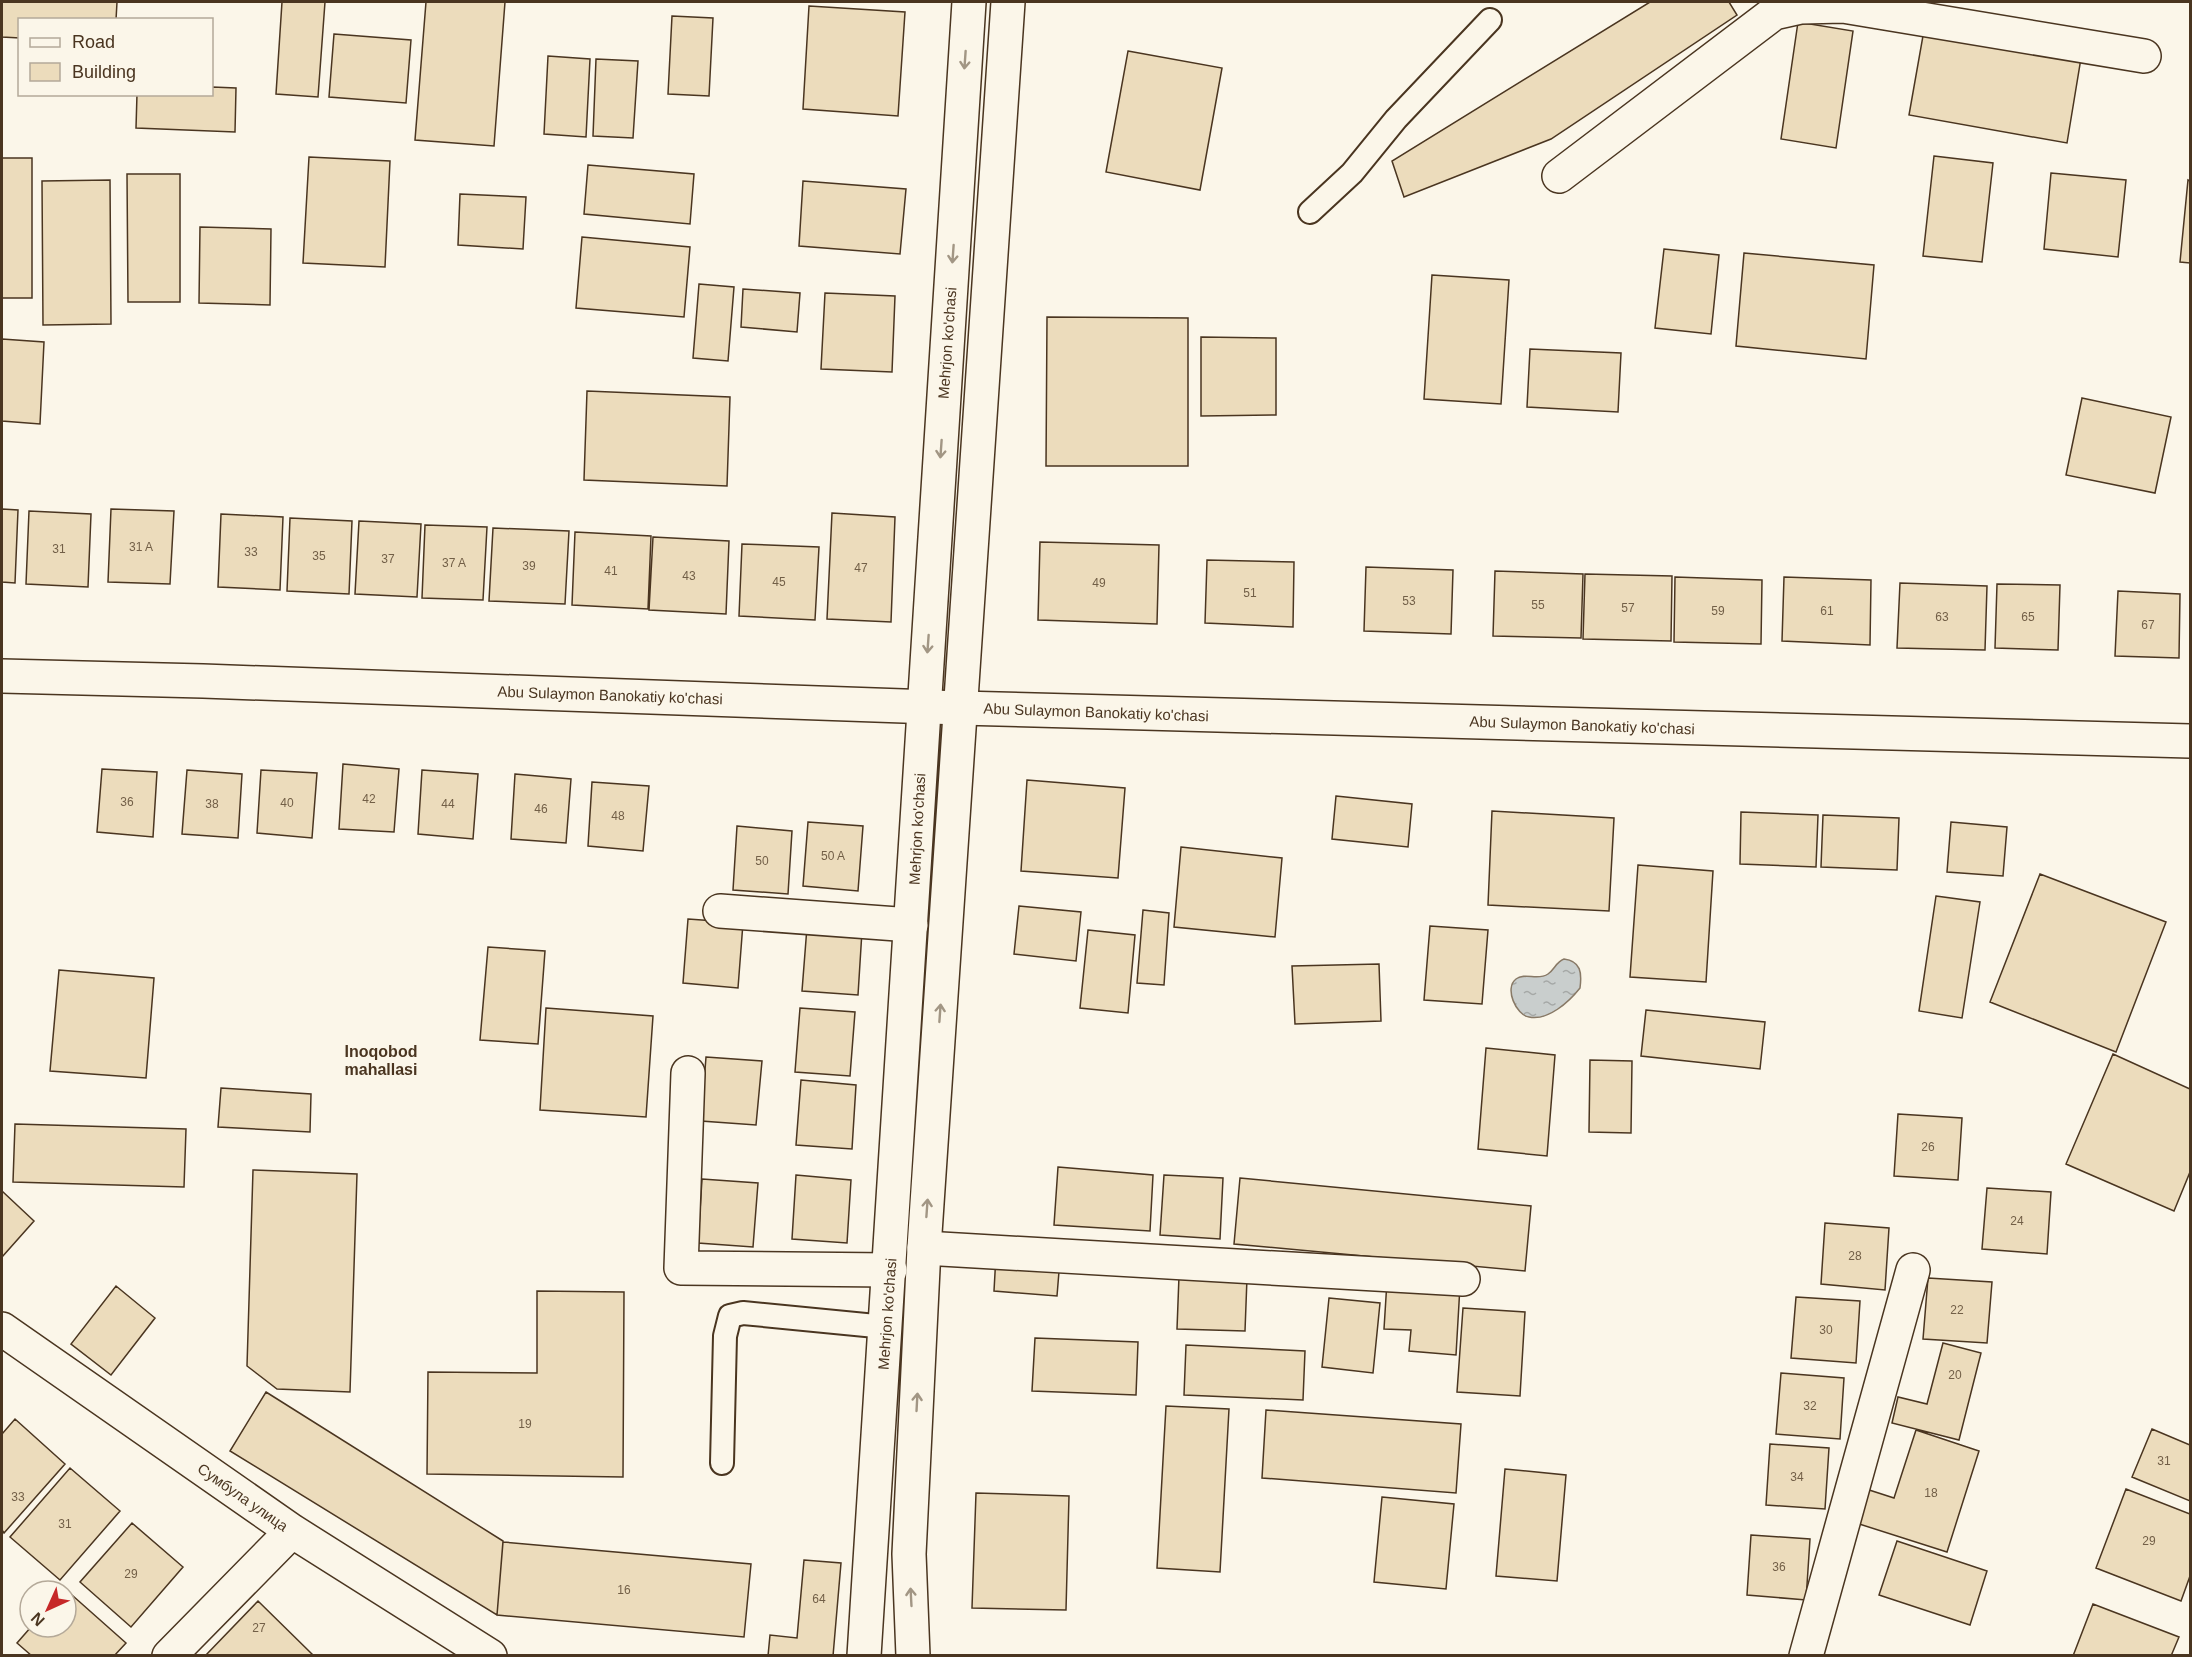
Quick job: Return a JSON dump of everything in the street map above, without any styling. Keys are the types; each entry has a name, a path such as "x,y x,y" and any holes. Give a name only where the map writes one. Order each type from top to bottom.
{"street":[{"name":"Mehrjon ko'chasi","path":"864,1656 969,2"},
{"path":"914,1656 909,1554 924,1248 1008,2"},
{"path":"1559,176 1774,13 1801,7 1843,6 2144,56"},
{"name":"Abu Sulaymon Banokatiy ko'chasi","path":"2,676 960,708 2190,741"},
{"path":"720,911 911,925"},
{"path":"688,1073 681,1268 890,1270"},
{"path":"924,1248 1463,1279"},
{"path":"1806,1656 1913,1270"},
{"name":"Сумбула улица","path":"2,1329 292,1531 490,1656"},
{"path":"169,1656 292,1531"}],"lane":[{"path":"1310,212 1352,173 1396,119 1490,20"},
{"path":"722,1463 725,1336 730,1316 743,1313 886,1327"}],"water":[{"path":"1564,959 1577,965 1581,977 1580,988 1570,999 1551,1013 1536,1017 1524,1015 1513,1001 1511,988 1513,983 1523,976 1544,976"}],"building":[{"path":"2,2 117,2 116,18 18,18 18,38 2,37"},
{"path":"282,2 325,2 318,97 276,94"},
{"path":"426,2 505,2 494,146 415,140"},
{"path":"1650,2 1729,2 1737,15 1551,139 1404,197 1392,161"},
{"path":"809,6 905,12 898,116 803,109"},
{"path":"672,16 713,18 709,96 668,94"},
{"path":"1798,22 1853,31 1836,148 1781,139"},
{"path":"1924,30 2081,58 2067,143 1909,115"},
{"path":"334,34 411,40 406,103 329,97"},
{"path":"1128,51 1222,68 1200,190 1106,172"},
{"path":"548,56 590,59 586,137 544,134"},
{"path":"596,59 638,61 633,138 593,136"},
{"path":"213,87 236,88 235,132 136,128 137,96 213,96"},
{"path":"1934,156 1993,163 1982,262 1923,256"},
{"path":"309,157 390,161 385,267 303,263"},
{"path":"2,158 32,158 32,298 2,298"},
{"path":"588,165 694,174 690,224 584,214"},
{"path":"2051,173 2126,180 2118,257 2044,249"},
{"path":"127,174 180,174 180,302 128,302"},
{"path":"110,180 111,324 43,325 42,181"},
{"path":"2188,180 2190,181 2190,263 2180,262"},
{"path":"803,181 906,189 900,254 799,246"},
{"path":"460,194 526,197 523,249 458,245"},
{"path":"200,227 271,229 270,305 199,303"},
{"path":"582,237 690,247 684,317 576,308"},
{"path":"1664,249 1719,255 1711,334 1655,328"},
{"path":"1744,253 1874,265 1866,359 1736,346"},
{"path":"1432,275 1509,280 1501,404 1424,399"},
{"path":"699,284 734,287 728,361 693,358"},
{"path":"743,289 800,293 797,332 741,327"},
{"path":"825,293 895,296 892,372 821,369"},
{"path":"1047,317 1188,318 1188,466 1046,466"},
{"path":"1201,337 1276,338 1276,415 1201,416"},
{"path":"2,339 44,342 40,424 2,421"},
{"path":"1530,349 1621,353 1618,412 1527,407"},
{"path":"587,391 730,397 727,486 584,480"},
{"path":"2082,398 2171,417 2155,493 2066,475"},
{"path":"2,509 18,510 15,583 2,582"},
{"path":"111,509 174,511 170,584 108,582"},
{"path":"29,511 91,514 88,587 26,584"},
{"path":"832,513 895,517 891,622 827,619"},
{"path":"221,514 283,517 280,590 218,587"},
{"path":"290,518 352,521 349,594 287,591"},
{"path":"359,521 421,524 417,597 355,594"},
{"path":"425,525 487,527 483,600 422,598"},
{"path":"493,528 569,531 565,604 489,601"},
{"path":"575,532 651,536 648,609 572,605"},
{"path":"653,537 729,541 726,614 649,610"},
{"path":"1040,542 1159,545 1157,624 1038,620"},
{"path":"742,544 819,547 815,620 739,616"},
{"path":"1207,560 1294,562 1293,627 1205,623"},
{"path":"1366,567 1453,570 1451,634 1364,631"},
{"path":"1495,571 1583,574 1581,638 1493,636"},
{"path":"1585,574 1672,576 1671,641 1583,639"},
{"path":"1675,577 1762,580 1761,644 1674,642"},
{"path":"1784,577 1871,580 1870,645 1782,641"},
{"path":"1900,583 1987,586 1985,650 1897,648"},
{"path":"1997,584 2060,585 2058,650 1995,648"},
{"path":"2118,591 2180,594 2179,658 2115,656"},
{"path":"343,764 399,769 394,832 339,829"},
{"path":"102,769 157,772 153,837 97,832"},
{"path":"187,770 242,774 238,838 182,834"},
{"path":"261,770 317,773 312,838 257,833"},
{"path":"422,770 478,774 473,839 418,834"},
{"path":"515,774 571,779 566,843 511,839"},
{"path":"1027,780 1125,788 1118,878 1021,871"},
{"path":"592,782 649,786 643,851 588,846"},
{"path":"1336,796 1412,804 1408,847 1332,839"},
{"path":"1492,811 1614,818 1609,911 1488,905"},
{"path":"1741,812 1818,815 1816,867 1740,864"},
{"path":"1823,815 1899,818 1897,870 1821,867"},
{"path":"808,822 863,826 858,891 803,886"},
{"path":"1951,822 2007,827 2003,876 1947,872"},
{"path":"737,826 792,831 788,894 733,890"},
{"path":"1181,847 1282,858 1275,937 1174,927"},
{"path":"1638,865 1713,871 1706,982 1630,977"},
{"path":"2040,874 2166,922 2116,1052 1990,1002"},
{"path":"1936,896 1980,902 1962,1018 1919,1011"},
{"path":"1019,906 1081,912 1076,961 1014,954"},
{"path":"1143,910 1169,913 1164,985 1137,983"},
{"path":"688,919 743,923 738,988 683,983"},
{"path":"1430,926 1488,930 1482,1004 1424,1000"},
{"path":"807,927 862,931 858,995 802,991"},
{"path":"1088,930 1135,935 1128,1013 1080,1008"},
{"path":"488,947 545,951 538,1044 480,1040"},
{"path":"1379,964 1381,1021 1295,1024 1292,966"},
{"path":"59,970 154,978 146,1078 50,1071"},
{"path":"546,1008 653,1016 646,1117 540,1110"},
{"path":"800,1008 855,1012 850,1076 795,1072"},
{"path":"1646,1010 1765,1022 1760,1069 1641,1056"},
{"path":"1486,1048 1555,1055 1547,1156 1478,1149"},
{"path":"2113,1054 2190,1089 2190,1172 2174,1211 2066,1164"},
{"path":"706,1057 762,1061 756,1125 701,1121"},
{"path":"1590,1060 1632,1061 1631,1133 1589,1132"},
{"path":"801,1080 856,1085 852,1149 796,1145"},
{"path":"221,1088 311,1094 310,1132 218,1127"},
{"path":"1898,1114 1962,1118 1958,1180 1894,1176"},
{"path":"15,1124 186,1129 184,1187 13,1182"},
{"path":"1058,1167 1153,1175 1150,1231 1054,1225"},
{"path":"253,1170 357,1174 350,1392 277,1389 247,1366"},
{"path":"796,1175 851,1180 847,1243 792,1239"},
{"path":"1164,1175 1223,1178 1220,1239 1160,1235"},
{"path":"1240,1178 1531,1206 1525,1271 1234,1244"},
{"path":"702,1179 758,1183 753,1247 698,1243"},
{"path":"1987,1188 2051,1192 2047,1254 1982,1249"},
{"path":"2,1191 34,1221 2,1257"},
{"path":"1825,1223 1889,1228 1885,1290 1821,1284"},
{"path":"996,1255 1060,1259 1057,1296 994,1291"},
{"path":"1179,1276 1247,1278 1245,1331 1177,1329"},
{"path":"1928,1278 1992,1282 1987,1343 1923,1339"},
{"path":"1387,1281 1460,1286 1456,1355 1409,1351 1411,1330 1384,1329"},
{"path":"116,1286 155,1318 111,1375 71,1344"},
{"path":"537,1291 624,1292 623,1477 427,1474 428,1372 537,1373"},
{"path":"1796,1297 1860,1301 1856,1363 1791,1358"},
{"path":"1329,1298 1380,1303 1373,1373 1322,1367"},
{"path":"1463,1308 1525,1312 1520,1396 1457,1392"},
{"path":"1035,1338 1138,1342 1136,1395 1032,1391"},
{"path":"1943,1343 1981,1353 1959,1440 1892,1423 1898,1397 1927,1404"},
{"path":"1186,1345 1305,1351 1303,1400 1184,1395"},
{"path":"1781,1373 1844,1378 1840,1439 1776,1434"},
{"path":"266,1392 503,1541 497,1615 230,1451"},
{"path":"1166,1406 1229,1409 1220,1572 1157,1568"},
{"path":"1266,1410 1461,1424 1456,1493 1262,1478"},
{"path":"15,1419 65,1464 4,1533 2,1530 2,1434"},
{"path":"2152,1429 2190,1445 2190,1501 2132,1477"},
{"path":"1916,1430 1979,1451 1947,1552 1853,1522 1863,1488 1894,1498"},
{"path":"1770,1444 1829,1448 1825,1509 1766,1505"},
{"path":"70,1468 120,1511 61,1579 10,1537"},
{"path":"1505,1469 1566,1475 1557,1581 1496,1576"},
{"path":"2126,1489 2190,1514 2190,1576 2181,1601 2096,1568"},
{"path":"976,1493 1069,1496 1066,1610 972,1608"},
{"path":"1382,1497 1454,1504 1446,1589 1374,1582"},
{"path":"132,1523 183,1567 131,1627 80,1582"},
{"path":"1751,1535 1810,1539 1806,1600 1747,1595"},
{"path":"1897,1541 1987,1571 1970,1625 1879,1595"},
{"path":"503,1542 751,1564 744,1637 497,1615"},
{"path":"804,1560 841,1563 833,1656 768,1656 770,1635 797,1638"},
{"path":"78,1600 126,1643 114,1656 32,1656 17,1643 20,1639 78,1639"},
{"path":"258,1601 314,1656 205,1656"},
{"path":"2093,1604 2179,1637 2171,1656 2073,1656"}],"district":[{"name":"Inoqobod mahallasi","path":"381,1060"}]}
